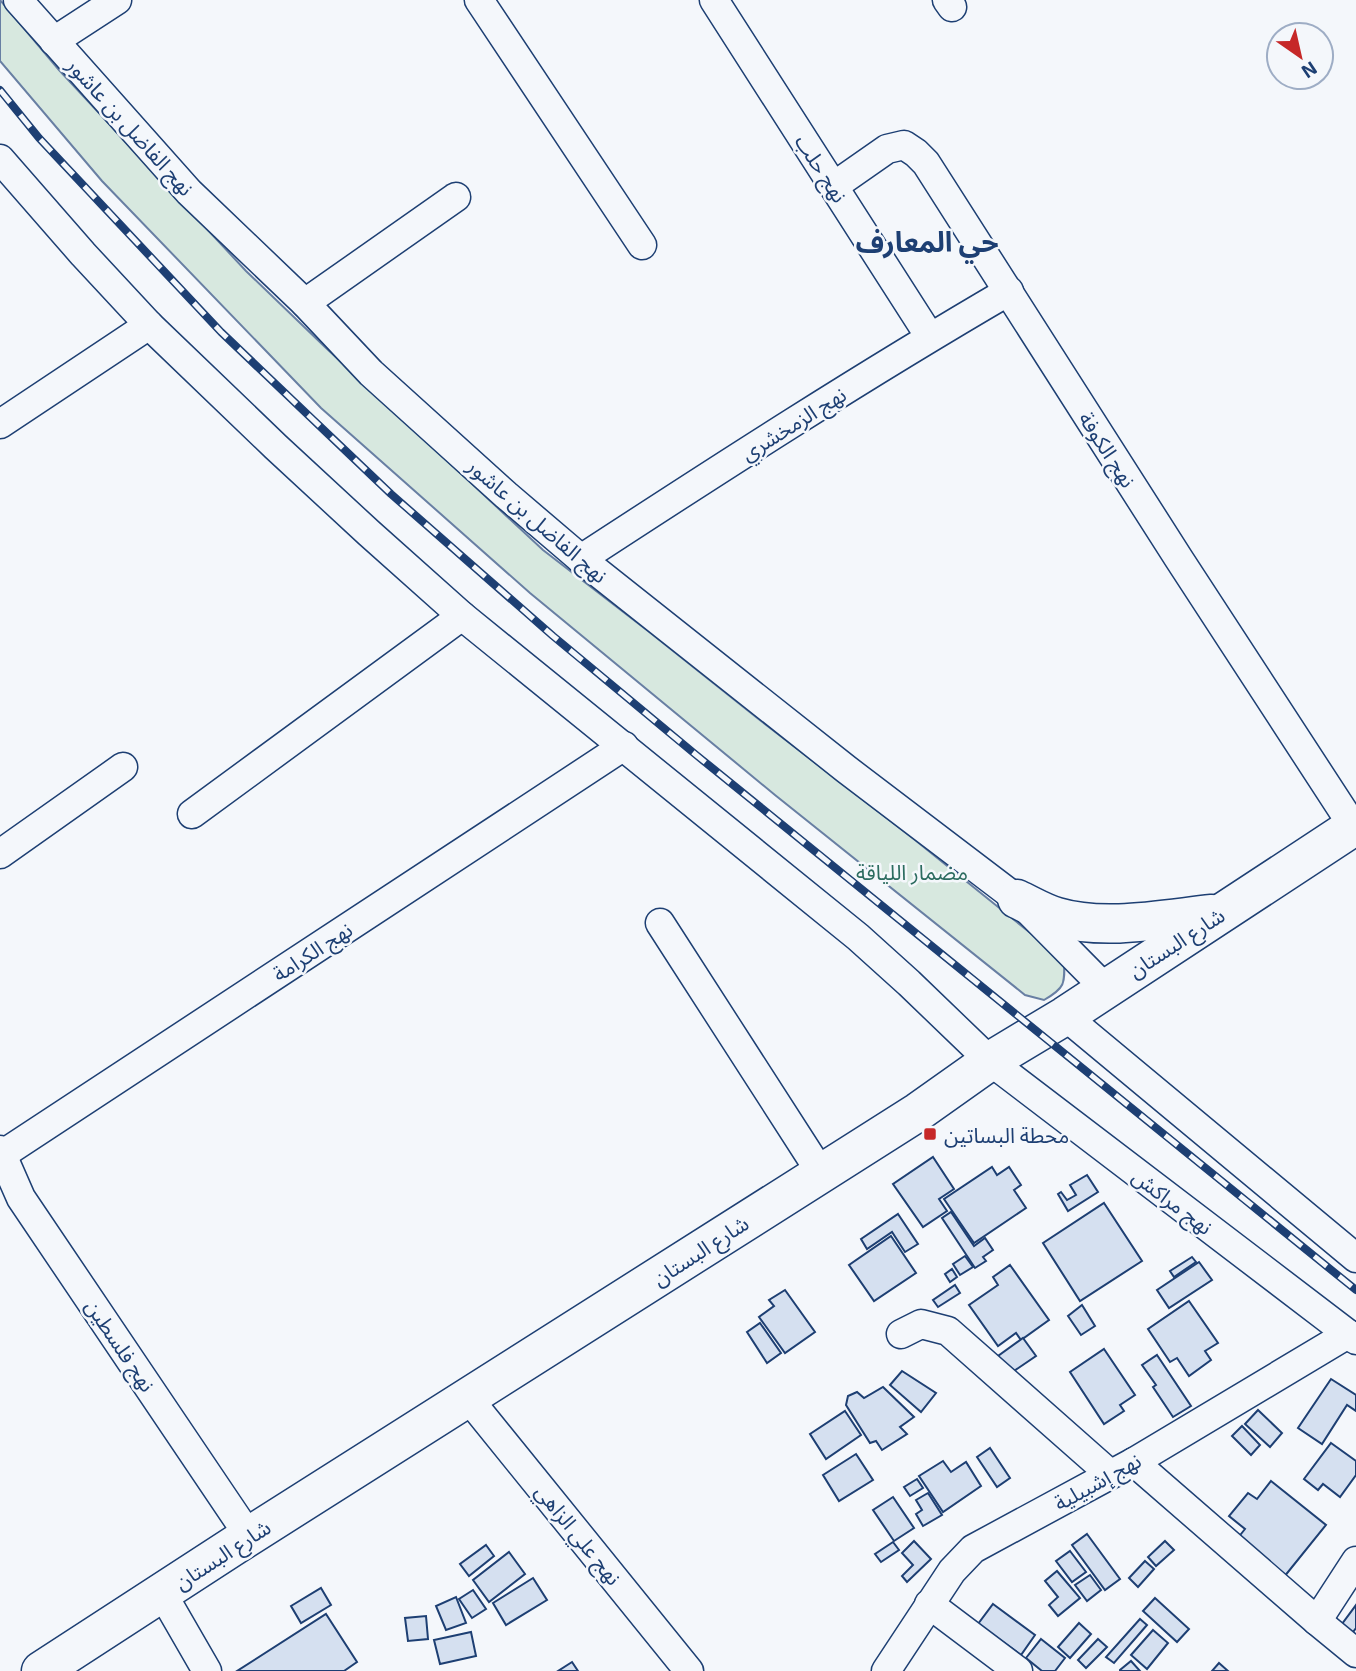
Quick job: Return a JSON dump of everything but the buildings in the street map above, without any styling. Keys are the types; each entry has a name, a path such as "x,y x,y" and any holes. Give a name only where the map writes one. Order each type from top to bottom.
{"main road":[{"name":"شارع البستان","path":"41,1671 918,1112 990,1061 1065,1016 1355,825"},
{"path":"1017,900 1056,917 1102,923 1221,913"}],"street":[{"name":"نهج الفاضل بن عاشور","path":"18,0 189,192 306,303 371,373 581,559 846,769 1017,900 1105,988"},
{"path":"54,41 117,0"},
{"path":"479,0 642,245"},
{"name":"نهج حلب","path":"714,0 930,337"},
{"name":"نهج الكوفة","path":"834,186 887,149 904,145 926,163 1186,571 1355,825"},
{"name":"نهج مراكش","path":"0,159 149,325 276,447 462,616 858,937 990,1061 1352,1337"},
{"path":"306,303 456,197"},
{"name":"نهج الزمخشري","path":"581,559 930,337 1009,291"},
{"path":"0,424 149,325"},
{"path":"192,814 462,616"},
{"name":"نهج الكرامة","path":"1,1154 624,746"},
{"path":"0,854 122,766"},
{"path":"660,923 821,1173"},
{"path":"1065,1016 1356,1258"},
{"name":"نهج فلسطين","path":"1,1154 21,1198 249,1536"},
{"path":"901,1334 921,1324 948,1331 1356,1653"},
{"name":"نهج إشبيلية","path":"886,1671 951,1571 973,1549 1352,1337"},
{"name":"نهج علي الزاهي","path":"468,1398 689,1671"},
{"path":"1317,1621 1356,1561"},
{"path":"162,1592 207,1671"},
{"path":"929,1604 1018,1671"}],"green space":[{"name":"مضمار اللياقة","path":"0,0 59,70 246,271 325,347 543,550 915,840 1064,960 1064,980 1060,988 1044,1000 1025,995 775,795 530,593 321,408 102,181 0,61"}],"railway":[{"path":"0,90 39,138 221,332 391,494 553,636 695,754 1356,1290"}],"place":[{"name":"محطة البساتين","path":"930,1134"}],"district":[{"name":"حي المعارف","path":"927,241"}]}
